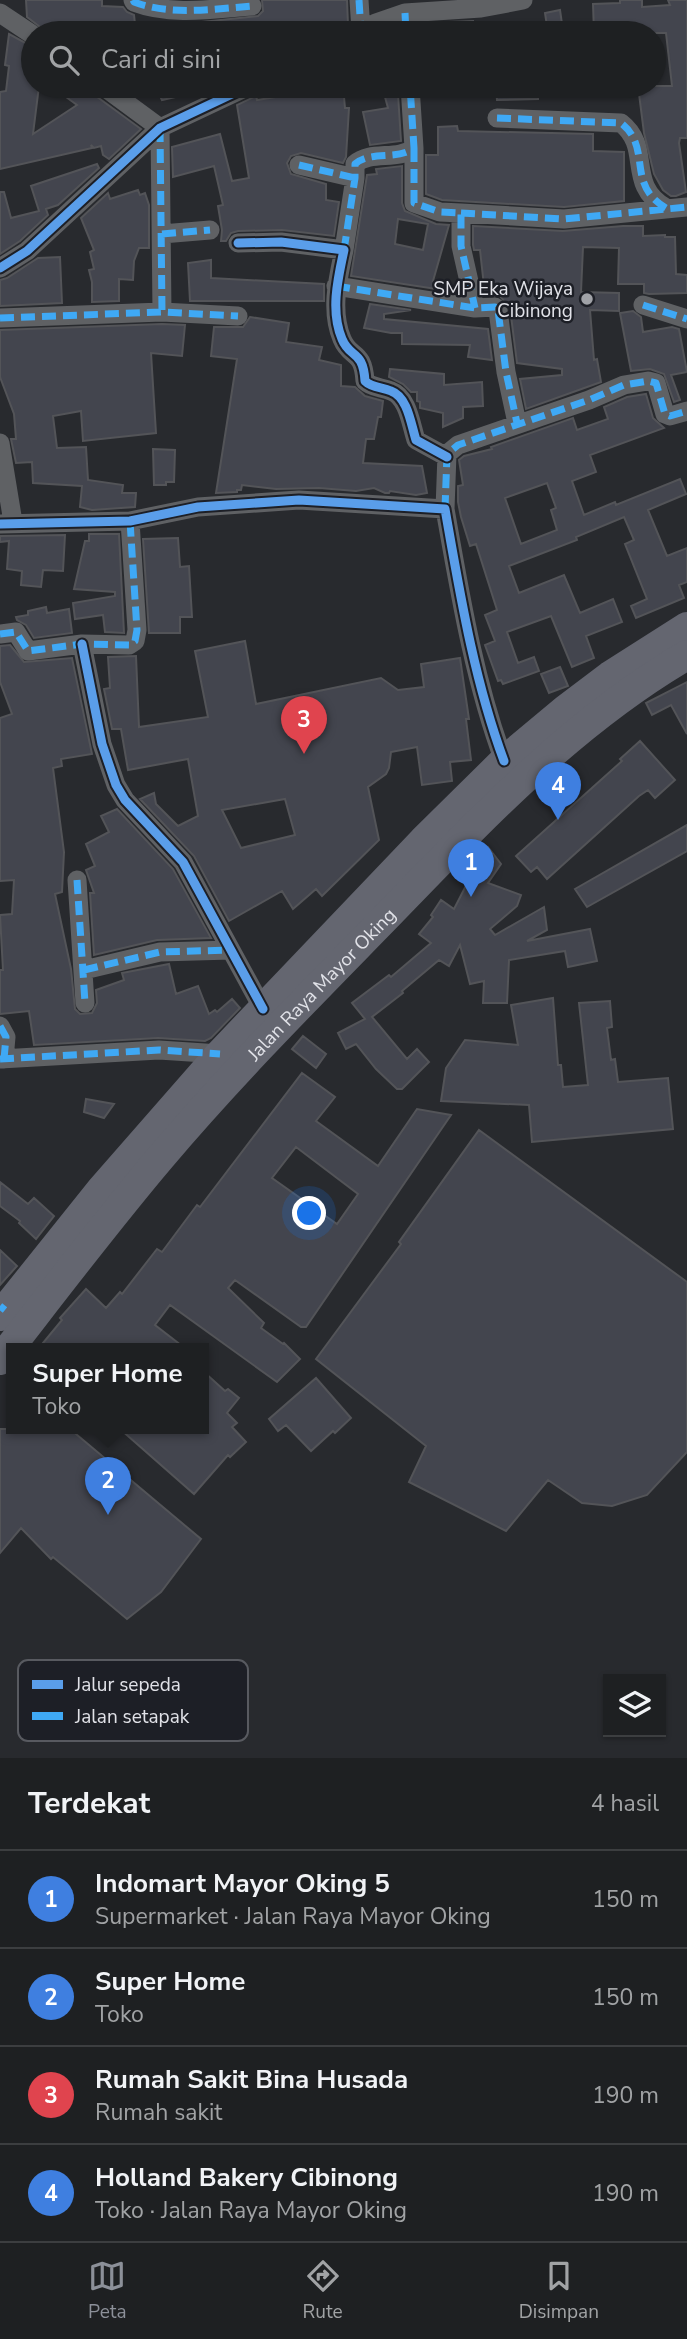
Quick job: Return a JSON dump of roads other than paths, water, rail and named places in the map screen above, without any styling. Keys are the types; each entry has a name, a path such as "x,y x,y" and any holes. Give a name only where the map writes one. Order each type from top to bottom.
{"main road":[{"name":"Jalan Raya Mayor Oking","path":"13,1343 118,1208 423,841 504,761 610,676 687,627"},
{"name":"Jalan Raya Mayor Oking","path":"2,1311 101,1190 263,1009 307,981 520,780 622,695 687,654"}],"street":[{"path":"133,0 142,5 194,11 251,6"},
{"path":"359,0 359,21"},
{"path":"378,21 396,10 481,8 523,0"},
{"path":"0,13 21,27"},
{"path":"119,98 160,128"},
{"path":"0,268 37,243 160,128 224,98"},
{"path":"412,98 414,203 440,212 565,219 687,206"},
{"path":"497,118 621,123 630,130 636,143 643,184 649,195 666,208"},
{"path":"160,128 162,312"},
{"path":"414,148 404,153 358,161 355,164 344,250 336,286 342,341 363,362 365,381 369,385 393,391 401,396 415,440 447,457"},
{"path":"299,164 355,178"},
{"path":"460,214 461,246 475,308"},
{"path":"162,234 210,230"},
{"path":"239,243 281,242 344,250"},
{"path":"336,286 475,308 495,307 498,310 506,372 517,423"},
{"path":"643,305 687,318"},
{"path":"0,318 162,312 238,316"},
{"path":"504,761 489,716 465,620 445,509 447,457 458,445 589,400 624,384 648,381 656,383 666,414 670,416 687,411"},
{"path":"0,443 6,523 130,521 198,507 299,500 445,509"},
{"path":"0,634 17,633 28,650 82,644 129,645 137,638 130,521"},
{"path":"82,644 102,744 116,785 125,800 183,862 263,1009"},
{"path":"77,880 85,1003"},
{"path":"84,970 160,952 231,950"},
{"path":"0,1026 6,1037 2,1059 159,1050 220,1054"}],"place":[{"name":"SMP Eka Wijaya Cibinong","path":"587,299"},
{"name":"Rumah Sakit Bina Husada","path":"304,754"},
{"name":"Holland Bakery Cibinong","path":"558,820"},
{"name":"Indomart Mayor Oking 5","path":"471,897"},
{"name":"Super Home","path":"108,1515"}]}
